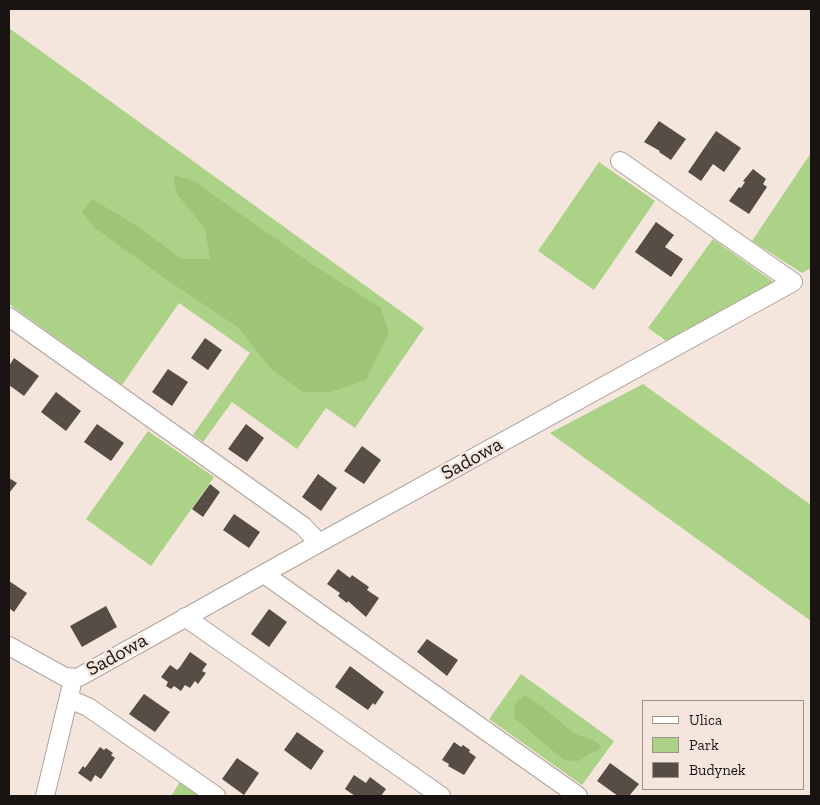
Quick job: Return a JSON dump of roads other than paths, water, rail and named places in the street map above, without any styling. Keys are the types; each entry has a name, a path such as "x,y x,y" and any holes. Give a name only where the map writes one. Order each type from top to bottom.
{"street":[{"name":"Sadowa","path":"45,796 68,699 71,678 82,676 319,543 794,282 620,161"},
{"path":"9,317 303,526 319,543"},
{"path":"264,574 578,796"},
{"path":"186,617 441,796"},
{"path":"9,646 65,677 71,678"},
{"path":"68,699 88,707 216,796"}]}
